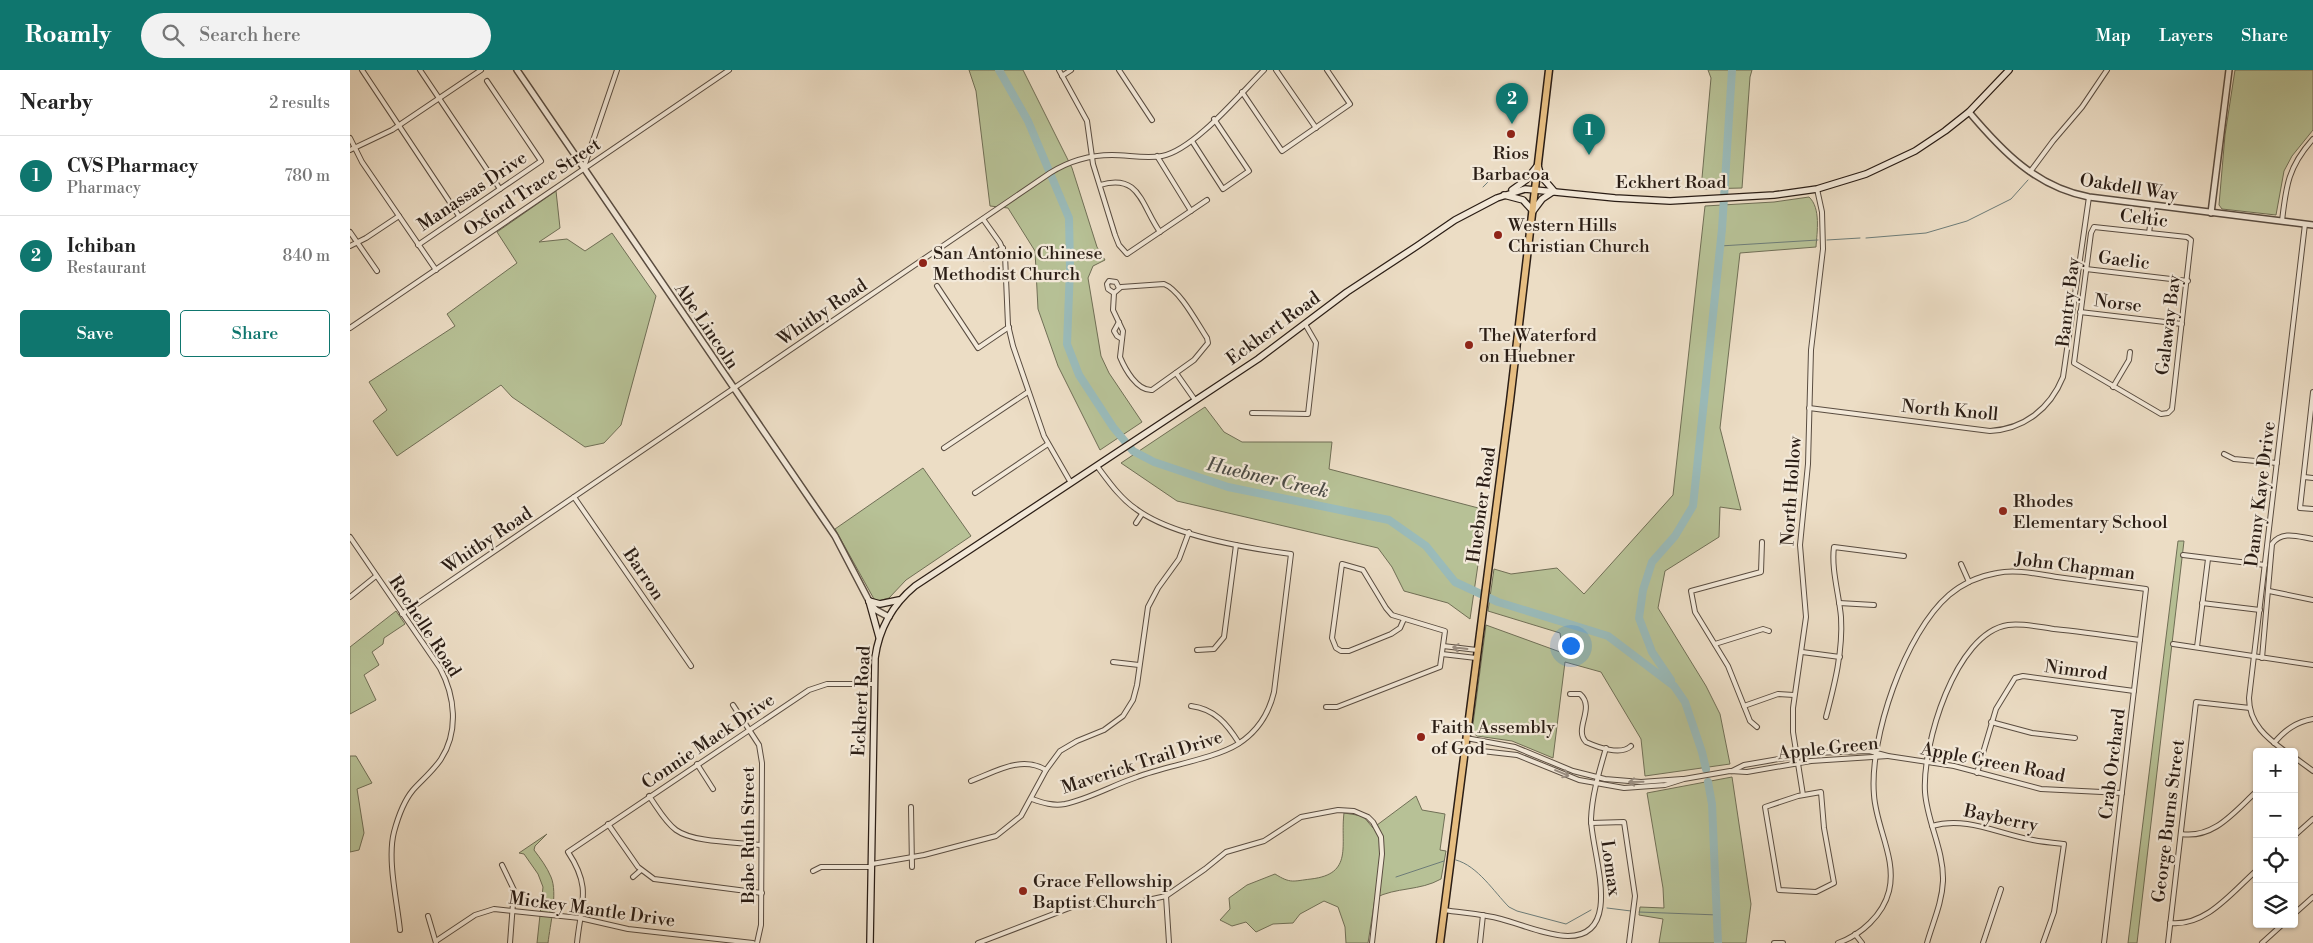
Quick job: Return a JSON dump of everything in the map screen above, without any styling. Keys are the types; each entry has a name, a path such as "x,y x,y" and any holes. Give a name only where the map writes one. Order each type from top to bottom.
{"main road":[{"name":"Huebner Road","path":"1440,943 1536,189 1549,70"},
{"name":"Eckhert Road","path":"870,943 873,684 875,658 879,638 889,617 901,600 921,581 1195,400 1305,324 1347,292 1442,229 1504,195 1516,190 1536,189 1644,200 1707,199 1783,194 1850,180 1897,160 1945,131 1969,112 2009,70"},
{"path":"1504,195 1524,200 1533,211 1542,199 1554,191 1543,179 1538,165"},
{"path":"1504,195 1526,180 1538,165"},
{"path":"869,600 882,604 901,600"},
{"path":"869,600 879,638"}],"street":[{"path":"362,70 459,216"},
{"path":"420,70 500,189"},
{"path":"350,150 399,126 480,70"},
{"name":"Abe Lincoln","path":"517,70 835,536 869,600 889,617"},
{"path":"583,169 617,70"},
{"name":"Oxford Trace Street","path":"350,328 729,70"},
{"path":"1059,70 1087,121 1094,164 1100,185 1117,240 1127,254 1207,200"},
{"path":"1062,76 1071,70"},
{"path":"1119,70 1152,120"},
{"name":"Whitby Road","path":"402,614 1036,182 1065,164 1094,156 1157,156 1174,152 1192,141 1264,70"},
{"path":"1276,70 1316,128"},
{"path":"1242,92 1282,151 1350,104 1327,70"},
{"path":"2030,172 2052,141 2082,108 2107,70"},
{"path":"2212,213 2228,70"},
{"name":"Manassas Drive","path":"418,244 541,161 487,82"},
{"name":"Oakdell Way","path":"1969,112 2007,154 2030,172 2056,187 2089,197 2313,225"},
{"path":"1192,141 1223,189 1250,171 1214,119"},
{"path":"350,138 362,162 436,270"},
{"path":"2282,221 2289,175 2297,158 2313,139"},
{"path":"1157,156 1191,211"},
{"path":"1100,185 1120,181 1130,186 1141,200 1148,215 1160,232"},
{"name":"North Hollow","path":"1803,795 1793,732 1794,695 1806,618 1800,545 1808,464 1811,350 1823,249 1822,212 1817,188"},
{"name":"North Knoll","path":"1809,408 1990,431 2009,428 2033,417 2051,399 2063,377 2089,197"},
{"path":"2149,233 2153,205"},
{"path":"350,246 399,216"},
{"path":"983,218 1003,248 1005,255 1009,327 1028,392 1048,444 1072,483"},
{"name":"Danny Kaye Drive","path":"2281,748 2258,728 2250,708 2249,690 2263,588 2305,224"},
{"name":"Celtic","path":"2094,228 2190,239"},
{"name":"Bantry Bay","path":"2094,228 2091,233 2074,363 2113,388 2160,414 2168,413"},
{"path":"350,232 377,271"},
{"name":"Galaway Bay","path":"2168,413 2172,409 2192,248 2190,239"},
{"path":"984,258 1003,248"},
{"name":"Gaelic","path":"2086,269 2188,282"},
{"path":"1114,292 1110,291 1107,286 1109,282 1116,282 1119,288"},
{"path":"1164,284 1172,288 1208,341 1207,346 1199,356 1152,390 1142,388 1120,358 1123,331 1112,307 1114,292 1119,288 1164,284"},
{"path":"936,286 978,348 1009,327"},
{"name":"Norse","path":"2080,312 2182,324"},
{"path":"1120,322 1114,331 1117,336 1122,338"},
{"path":"1252,413 1308,414 1316,342 1305,324"},
{"path":"2113,388 2129,360 2130,352"},
{"path":"1176,373 1195,400"},
{"path":"944,448 1028,392"},
{"path":"2313,392 2311,433 2300,508 2313,509"},
{"path":"976,493 1048,444"},
{"path":"2224,454 2234,459 2277,463"},
{"path":"1097,466 1121,497 1142,514 1161,524 1236,545 1224,638 1214,649 1197,650"},
{"path":"2304,477 2313,478"},
{"name":"Barron","path":"574,497 690,666"},
{"path":"1136,523 1142,514"},
{"path":"813,871 821,867 872,865 911,858 996,836 1021,816 1054,758 1069,745 1104,730 1123,716 1136,692 1148,607 1158,588 1179,559 1188,532"},
{"path":"2262,658 2272,544 2281,536 2291,535 2313,540"},
{"name":"Rochelle Road","path":"350,536 444,675 451,694 453,713 451,733 445,752 407,799 393,834 392,852 400,930"},
{"path":"1757,728 1750,721 1728,666 1695,612 1691,592 1761,572 1762,542"},
{"name":"Maverick Trail Drive","path":"1032,799 1052,804 1065,804 1138,776 1224,750 1239,743 1262,721 1272,700 1291,554 1236,545"},
{"path":"1826,717 1840,657 1841,625 1833,558 1834,547 1904,556"},
{"path":"2183,556 2265,565"},
{"path":"2197,647 2208,559"},
{"path":"1326,707 1337,707 1440,667 1445,631 1404,619 1388,611 1363,570 1342,564 1332,638 1333,644 1338,650 1349,651 1396,632 1404,619"},
{"path":"1960,564 1969,582"},
{"name":"John Chapman","path":"1838,943 1855,934 1877,915 1887,898 1890,885 1890,865 1876,813 1874,795 1876,752 1895,684 1912,646 1941,604 1955,590 1969,582 1994,573 2015,572 2146,589"},
{"path":"350,597 376,576"},
{"path":"2263,588 2269,591 2313,600"},
{"name":"Crab Orchard","path":"2104,943 2146,589"},
{"path":"2262,594 2269,591"},
{"path":"1839,602 1874,605"},
{"path":"2202,603 2260,610"},
{"path":"1927,943 1940,903 1943,879 1941,856 1925,794 1927,761 1938,716 1954,678 1975,644 1988,633 2003,626 2021,624 2140,640"},
{"path":"1714,644 1763,629 1769,631"},
{"path":"2173,644 2313,665"},
{"path":"1442,646 1477,650"},
{"path":"1802,652 1840,657"},
{"path":"1442,654 1476,658"},
{"path":"1113,662 1139,665"},
{"name":"Nimrod","path":"1991,722 2004,694 2015,678 2023,676 2134,691"},
{"name":"Connie Mack Drive","path":"580,918 584,887 578,868 568,852 696,764 809,690 820,686 845,683 873,684"},
{"path":"1570,694 1580,694 1586,701 1583,739 1590,744 1606,748 1624,750 1631,746"},
{"path":"1744,706 1778,694 1794,695"},
{"name":"George Burns Street","path":"2168,943 2196,702 2250,708"},
{"name":"Babe Ruth Street","path":"733,705 759,745 762,763 761,925 755,943"},
{"path":"1191,706 1209,711 1222,719 1239,743"},
{"path":"2274,743 2288,728 2313,719"},
{"path":"1976,773 1991,722 2032,733 2076,738"},
{"name":"Apple Green","path":"1466,738 1515,747 1573,771 1597,778 1626,782 1684,779 1797,756 1832,752 1876,752 1888,756"},
{"name":"Apple Green","path":"1464,748 1517,755 1569,776 1596,784 1638,788 1665,785 1684,779"},
{"name":"Lomax","path":"1444,910 1483,916 1562,936 1576,935 1589,929 1598,918 1602,904 1591,823 1597,778 1606,748"},
{"name":"Apple Green","path":"1730,771 1747,772 1798,763 1888,756"},
{"name":"Apple Green Road","path":"1888,756 1927,761 2041,789 2122,793"},
{"path":"2298,761 2313,771"},
{"path":"696,764 713,789"},
{"path":"971,781 1016,764 1033,764 1046,770"},
{"path":"1821,792 1834,883 1816,892 1779,890 1765,807 1803,795 1821,792"},
{"path":"2180,834 2197,836 2212,831 2255,793"},
{"path":"650,796 666,820 680,832 695,837 761,845"},
{"path":"911,807 912,867"},
{"path":"978,943 1072,907 1099,903 1139,902 1166,896 1205,870 1226,852 1264,841 1301,817 1338,810 1361,813 1373,822 1381,837 1382,854 1372,943"},
{"path":"2298,832 2313,819"},
{"path":"1591,823 1624,822 1636,896 1629,943"},
{"name":"Bayberry","path":"1932,826 1946,822 1963,823 2034,840 2064,844 2054,912 2043,943"},
{"path":"608,824 641,870 654,879 762,892"},
{"path":"502,865 514,890 514,911 510,943"},
{"path":"633,877 641,870"},
{"path":"2170,922 2189,923 2204,917 2253,874"},
{"path":"1983,943 2001,889"},
{"path":"1166,896 1168,943"},
{"path":"2298,910 2313,897"},
{"name":"Mickey Mantle Drive","path":"436,942 479,913 494,910 580,918 628,929 755,943"},
{"path":"428,916 436,942"},
{"path":"1480,943 1483,916"},
{"path":"577,943 580,918"},
{"path":"2262,943 2279,928"},
{"path":"1855,934 1862,943"},
{"path":"1774,942 1783,943"}],"green space":[{"path":"969,70 1023,70 1072,168 1097,247 1105,260 1093,266 1088,278 1101,356 1109,373 1142,422 1100,450 1058,366 1038,309 1035,251 1008,208 990,206 976,91"},
{"path":"1708,70 1752,70 1742,188 1701,189 1711,78"},
{"path":"2235,70 2313,70 2313,130 2292,156 2284,171 2276,215 2222,209 2219,205 2225,135"},
{"path":"556,191 560,228 539,242 567,239 585,251 612,233 656,296 621,425 604,443 585,447 512,397 501,385 397,456 373,421 387,410 369,382 455,326 447,314 517,263 497,232"},
{"path":"1809,197 1817,214 1816,247 1740,253 1720,428 1741,510 1720,507 1719,537 1665,571 1658,608 1706,686 1720,714 1730,764 1645,776 1641,739 1601,672 1565,662 1553,758 1512,741 1477,736 1472,732 1486,625 1563,653 1560,633 1488,611 1494,569 1511,574 1557,568 1584,594 1673,495 1705,206 1774,202"},
{"path":"1205,407 1224,432 1242,442 1332,442 1329,469 1486,510 1470,619 1448,603 1404,591 1392,567 1378,548 1177,501 1121,463"},
{"path":"923,468 971,536 906,580 889,598 878,601 874,599 835,529"},
{"path":"2178,541 2184,541 2137,943 2128,943"},
{"path":"396,611 405,624 384,638 383,644 372,652 379,665 364,675 376,700 350,714 350,647"},
{"path":"350,756 356,756 372,783 357,789 364,833 359,850 350,852"},
{"path":"1732,777 1751,904 1746,943 1659,943 1663,919 1639,915 1640,907 1664,908 1663,888 1647,793"},
{"path":"1416,796 1422,810 1445,814 1440,850 1446,851 1441,879 1433,883 1391,892 1375,898 1368,943 1346,943 1345,927 1338,907 1324,901 1300,914 1293,923 1273,924 1256,932 1246,922 1232,926 1220,920 1230,909 1229,898 1247,885 1275,874 1289,881 1296,881 1325,876 1334,871 1342,856 1344,813 1363,816 1373,828"},
{"path":"547,834 535,846 534,850 551,877 554,892 553,909 548,943 537,943 543,887 538,874 524,854 519,853"}],"waterway":[{"name":"Huebner Creek","path":"999,70 1028,121 1069,218 1070,268 1067,344 1079,375 1113,427 1133,451 1154,462 1228,487 1389,520 1426,546 1455,582 1498,602 1608,636 1674,686 1685,702 1706,769"},
{"path":"1671,680 1652,652 1639,618 1643,590 1652,562 1675,536 1693,506 1722,229 1732,70"},
{"path":"1500,150 1506,153"},
{"path":"1483,187 1493,177"},
{"path":"1866,238 1926,233 1967,221 2011,199 2028,180"},
{"path":"1827,240 1860,238"},
{"path":"1720,246 1818,240"},
{"name":"Huebner Creek","path":"1708,782 1712,804 1718,943"},
{"path":"1456,860 1471,868 1485,880 1509,907 1517,911 1566,924 1591,910"},
{"path":"1396,877 1444,861"},
{"path":"1607,908 1631,911"},
{"path":"1639,912 1718,915"}],"place":[{"name":"Ichiban","path":"1512,124"},
{"name":"Rios Barbacoa","path":"1511,134"},
{"name":"CVS Pharmacy","path":"1589,155"},
{"name":"Western Hills Christian Church","path":"1498,235"},
{"name":"San Antonio Chinese Methodist Church","path":"923,263"},
{"name":"The Waterford on Huebner","path":"1469,345"},
{"name":"Rhodes Elementary School","path":"2003,511"},
{"name":"Faith Assembly of God","path":"1421,737"},
{"name":"Grace Fellowship Baptist Church","path":"1023,891"}]}
